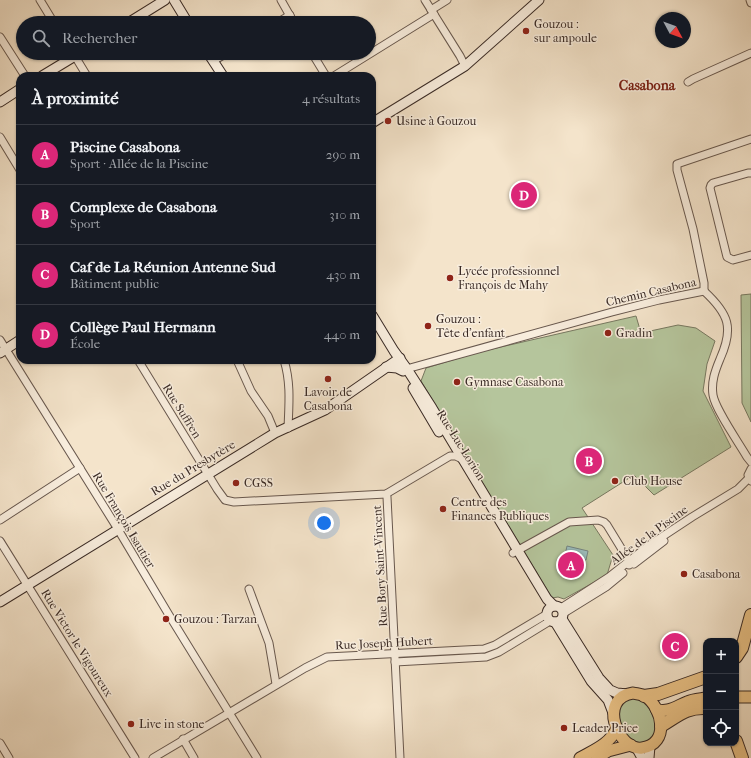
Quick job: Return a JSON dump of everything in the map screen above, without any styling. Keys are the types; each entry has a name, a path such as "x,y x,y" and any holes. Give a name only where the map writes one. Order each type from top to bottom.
{"highway":[{"path":"739,652 742,648 751,615"},
{"path":"644,696 658,694 703,678"},
{"path":"661,726 682,712 695,708 703,708"},
{"path":"738,746 742,758"}],"main road":[{"path":"628,694 638,694 644,696 656,709 661,726 660,736 657,740 650,746 640,748 633,746 624,739 617,728 613,713 614,705 618,700 628,694"},
{"path":"739,697 751,697"},
{"path":"656,709 667,710 694,700 703,698"},
{"path":"661,726 681,705"},
{"path":"580,758 612,738 617,728"},
{"path":"597,758 608,751 633,746"}],"street":[{"path":"40,0 50,16"},
{"path":"139,16 165,0"},
{"path":"174,0 184,16"},
{"path":"281,0 290,15"},
{"path":"425,0 465,66"},
{"path":"376,49 433,12 447,0"},
{"path":"376,121 465,66 539,0"},
{"path":"0,37 22,72"},
{"path":"688,82 751,53"},
{"path":"48,72 67,60"},
{"path":"79,60 85,72"},
{"path":"316,60 324,72"},
{"path":"340,72 359,60"},
{"path":"213,61 220,72"},
{"path":"0,102 16,92"},
{"path":"0,137 16,163"},
{"name":"Chemin Casabona","path":"405,370 492,344 612,312 659,300 704,291 704,283 693,228 677,170 677,164 751,139"},
{"path":"751,173 713,182 710,185 727,257 730,260 734,260 751,255"},
{"path":"704,291 724,313 728,331 726,347 713,379 713,397 749,459 750,469 748,472 750,481"},
{"name":"Rue Luc Lorion","path":"376,322 405,370 432,408 458,457 516,552 547,599 591,681 608,700 613,713"},
{"name":"Rue François Isautier","path":"0,340 3,351 80,468 257,758"},
{"path":"3,351 16,343"},
{"name":"Rue du Presbytère","path":"0,602 275,433 325,410 386,367 397,356"},
{"name":"Rue Suffren","path":"140,364 225,500 234,502 386,494"},
{"path":"239,364 251,391 268,416 275,433"},
{"path":"285,364 290,396 288,428"},
{"path":"386,367 405,370"},
{"path":"386,494 449,456 458,457"},
{"path":"0,520 80,468"},
{"name":"Allée de la Piscine","path":"555,614 609,577 648,546 750,481"},
{"name":"Allée de la Piscine","path":"555,614 606,587 653,549 684,529 694,519 750,481"},
{"name":"Rue Bory Saint-Vincent","path":"386,494 388,497 400,758"},
{"path":"516,552 569,522 598,520 607,525 629,561 630,564 626,570"},
{"name":"Rue Victor le Vigoureux","path":"0,541 135,758"},
{"path":"249,589 269,643 276,684"},
{"name":"Rue Luc Lorion","path":"555,614 599,678 610,690 617,693 628,694"},
{"name":"Rue Joseph Hubert","path":"153,758 276,684 316,661 327,657 484,649 495,645 555,614"},
{"name":"Rue Joseph Hubert","path":"395,662 486,657 499,652 555,614"},
{"path":"183,740 194,758"},
{"path":"0,743 9,758"},
{"path":"633,746 642,758"},
{"path":"649,758 650,746"}],"green space":[{"path":"751,294 751,422 742,403 741,295"},
{"path":"636,316 641,333 678,325 696,328 715,341 707,364 703,391 731,447 654,495 634,475 582,508 613,555 607,575 564,599 558,597 552,598 421,381 426,368 479,352"},
{"path":"638,697 648,705 656,723 654,737 645,744 626,739 617,713 624,700"}],"water":[{"path":"567,546 588,551 586,560 565,555"}],"place":[{"name":"Gouzou : sur ampoule","path":"526,31"},
{"name":"Usine à Gouzou","path":"388,121"},
{"name":"Collège Paul Hermann","path":"524,195"},
{"name":"Lycée professionnel François de Mahy","path":"450,278"},
{"name":"Gouzou : Tête d'enfant","path":"428,326"},
{"name":"Gradin","path":"608,333"},
{"name":"Lavoir de Casabona","path":"328,379"},
{"name":"Gymnase Casabona","path":"457,382"},
{"name":"Complexe de Casabona","path":"589,461"},
{"name":"Club House","path":"615,481"},
{"name":"CGSS","path":"236,483"},
{"name":"Centre des Finances Publiques","path":"443,509"},
{"name":"Piscine Casabona","path":"571,565"},
{"name":"Casabona","path":"684,574"},
{"name":"Gouzou : Tarzan","path":"166,619"},
{"name":"Caf de La Réunion Antenne Sud","path":"675,646"},
{"name":"Live in stone","path":"131,724"},
{"name":"Leader Price","path":"564,728"}],"district":[{"name":"Casabona","path":"647,85"}]}
